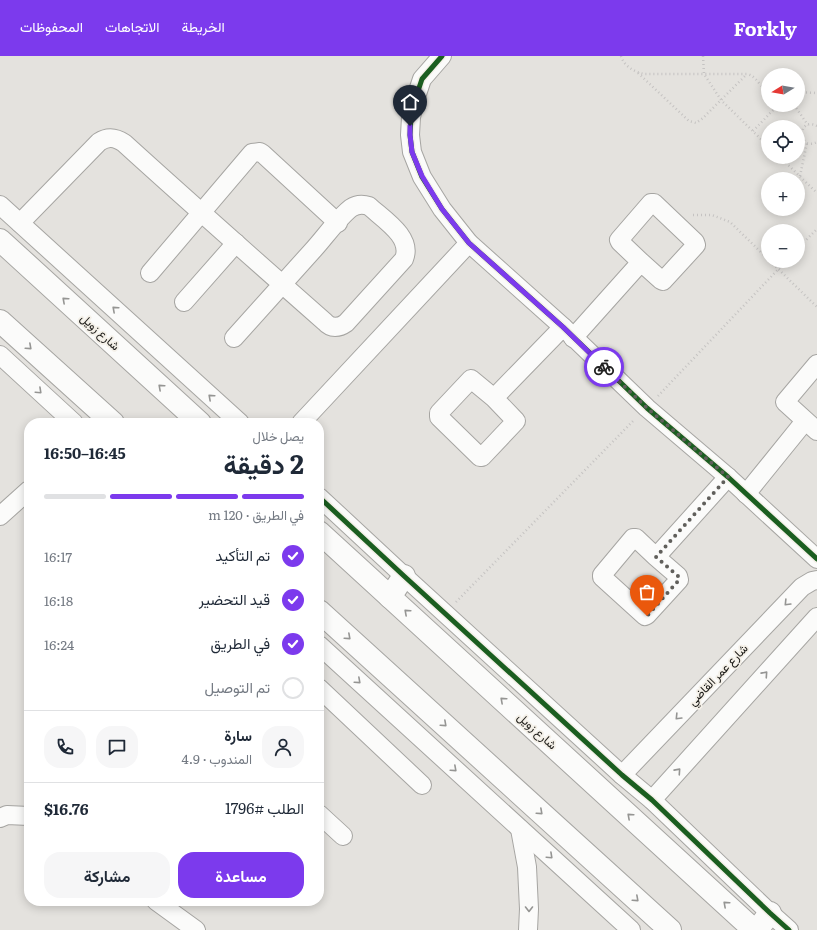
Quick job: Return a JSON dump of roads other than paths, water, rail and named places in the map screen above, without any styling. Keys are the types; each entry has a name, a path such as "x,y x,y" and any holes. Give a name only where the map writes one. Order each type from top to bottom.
{"main road":[{"name":"شارع زويل","path":"0,240 195,418"},
{"path":"0,321 107,418"},
{"name":"شارع زويل","path":"324,537 390,597 760,924"},
{"path":"390,597 404,576"},
{"path":"324,621 670,930"}],"street":[{"path":"442,56 422,79 411,117 410,129 412,152 422,176 442,209 469,243 568,332 647,408 728,477 817,559"},
{"path":"20,223 99,142 105,138 112,138 124,143 236,243 282,285 328,326 337,327 346,323 404,259 406,245 398,233 369,206 364,205 351,208 338,223 282,285 234,338"},
{"path":"150,272 252,153 260,152 264,154 338,223"},
{"path":"652,203 695,242 695,246 663,281 641,262 620,242 619,238 652,203"},
{"path":"0,205 234,418"},
{"path":"184,302 236,243"},
{"path":"306,418 469,243"},
{"path":"494,398 568,332 641,262"},
{"path":"0,355 69,418"},
{"path":"746,494 811,426 785,402 817,364"},
{"path":"656,557 728,477"},
{"path":"4,506 24,496"},
{"path":"324,502 622,775 652,800 760,924 789,930"},
{"name":"شارع عمر القاضي","path":"622,775 802,587 812,581 817,580"},
{"path":"652,800 817,617"},
{"path":"324,650 631,930"},
{"path":"324,693 422,785"},
{"path":"0,818 7,815 24,816"},
{"path":"324,819 343,836"},
{"path":"520,829 527,866 529,909 528,930"},
{"path":"163,906 196,930"}]}
